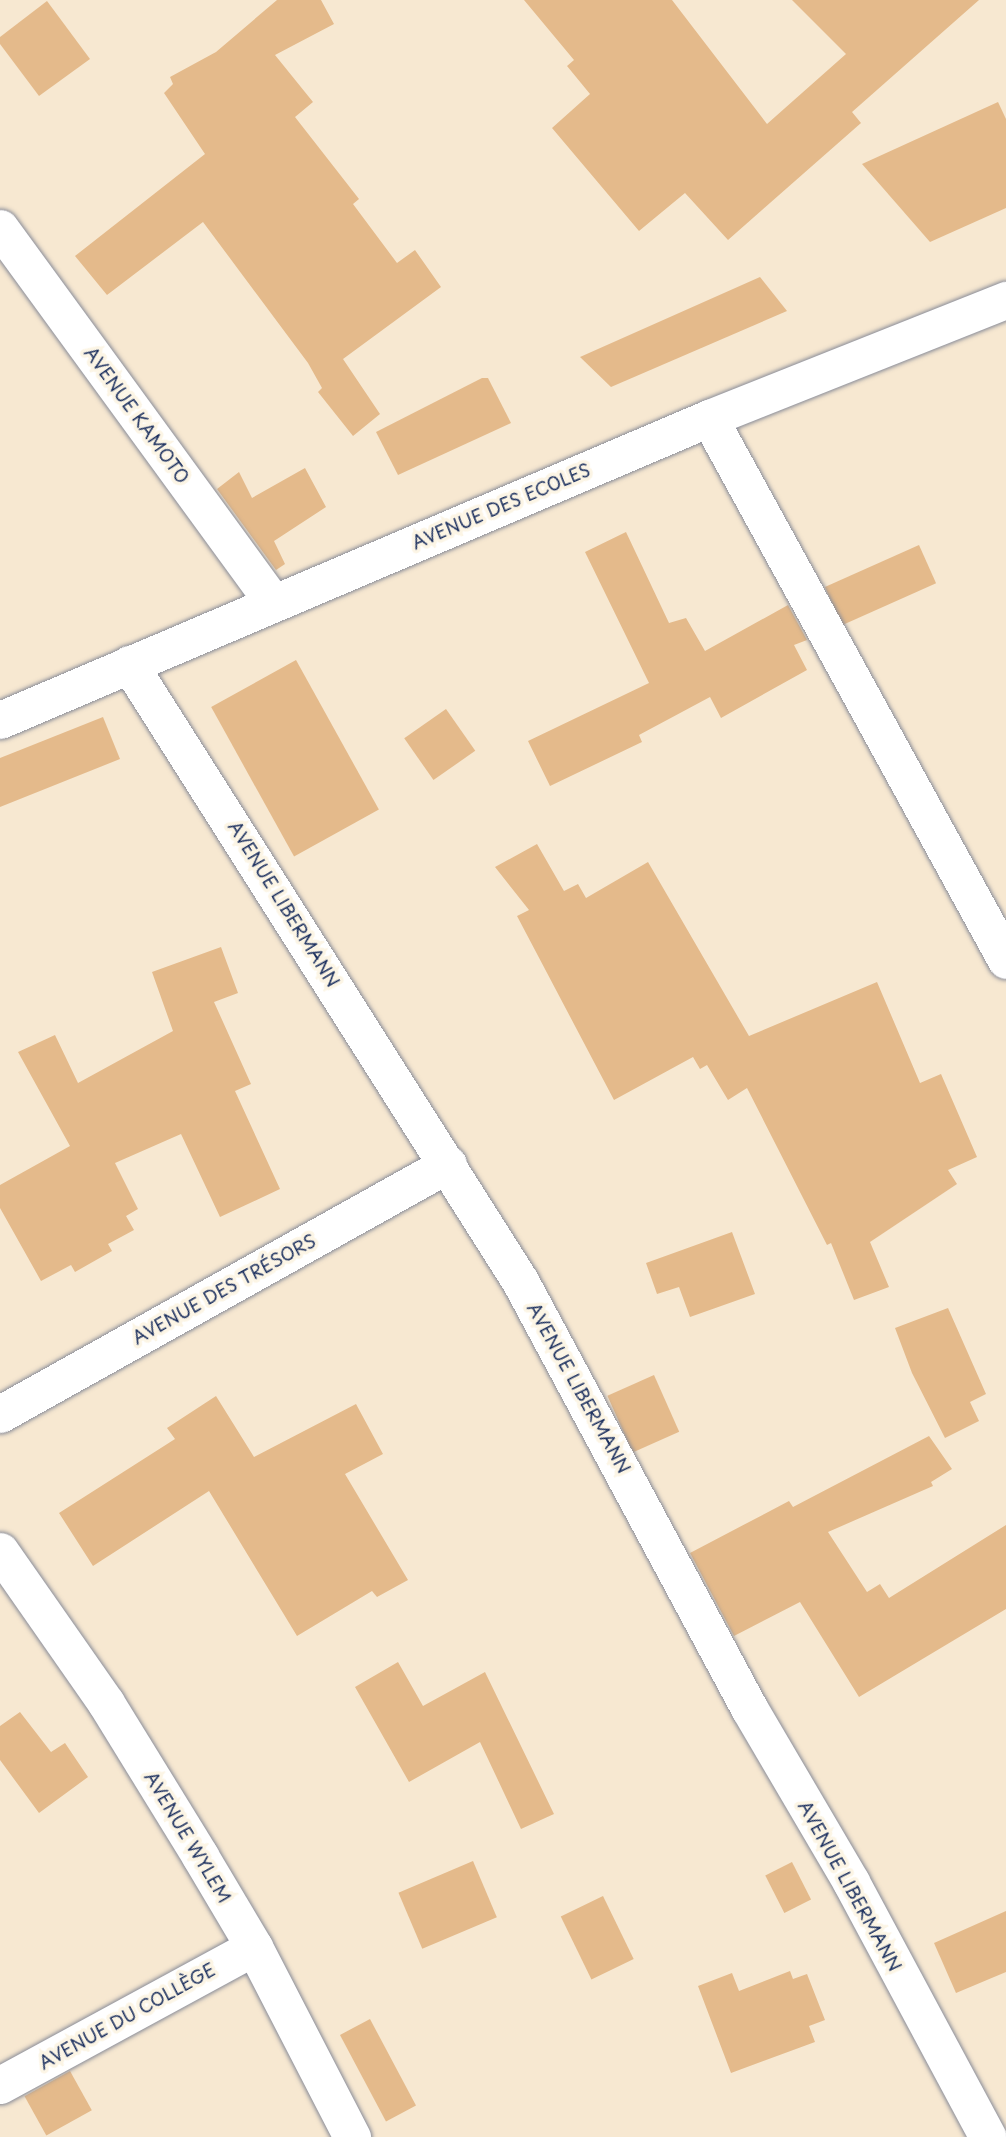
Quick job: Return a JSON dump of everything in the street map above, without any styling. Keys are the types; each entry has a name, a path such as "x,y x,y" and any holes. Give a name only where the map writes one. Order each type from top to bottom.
{"street":[{"name":"AVENUE KAMOTO","path":"0,228 273,602"},
{"name":"AVENUE DES ECOLES","path":"0,720 709,418 1006,299"},
{"path":"709,418 1006,960"},
{"name":"AVENUE LIBERMANN","path":"128,664 448,1164 562,1354 750,1708 851,1882 988,2137"},
{"name":"AVENUE DES TRÉSORS","path":"0,1413 448,1164"},
{"name":"AVENUE WYLEM","path":"0,1551 106,1703 254,1947 352,2137"},
{"name":"AVENUE DU COLLÈGE","path":"0,2085 254,1947"}],"building":[{"path":"277,0 321,0 334,24 275,55 313,102 295,117 359,199 353,204 397,263 415,250 441,287 343,359 380,414 353,436 318,392 322,388 308,363 203,222 107,295 75,256 205,154 164,93 173,84 170,77 216,52"},
{"path":"524,0 672,0 767,124 846,54 792,0 979,0 852,112 861,123 728,240 685,193 639,231 552,128 590,94 567,66 574,60"},
{"path":"47,1 90,59 39,96 0,44 0,37"},
{"path":"998,102 1006,119 1006,208 930,242 862,164"},
{"path":"760,277 787,311 611,387 580,357"},
{"path":"482,378 488,378 511,423 398,475 376,432"},
{"path":"305,468 326,507 274,541 285,564 276,570 217,489 239,472 252,498"},
{"path":"626,532 669,623 686,618 705,651 788,605 807,640 794,645 807,670 721,718 710,697 639,735 642,742 550,786 528,741 649,683 585,552"},
{"path":"919,545 936,583 842,625 825,587"},
{"path":"296,660 379,810 294,857 211,707"},
{"path":"446,709 475,751 433,780 404,738"},
{"path":"103,717 120,759 0,807 0,758"},
{"path":"537,844 564,891 578,884 586,898 648,862 749,1036 877,982 920,1083 941,1074 977,1157 948,1170 957,1184 870,1242 889,1287 854,1300 831,1243 827,1245 747,1088 728,1100 707,1065 700,1069 693,1057 614,1100 517,916 529,910 495,867"},
{"path":"221,947 238,993 214,1002 251,1084 235,1091 280,1189 220,1217 181,1134 115,1163 138,1209 126,1216 134,1230 108,1244 112,1251 75,1272 71,1265 41,1281 0,1208 0,1185 70,1146 18,1052 55,1035 78,1083 173,1031 152,972"},
{"path":"732,1232 755,1294 690,1317 679,1287 657,1294 646,1263"},
{"path":"948,1308 986,1394 970,1402 979,1421 945,1438 912,1373 895,1328"},
{"path":"654,1375 679,1432 633,1452 607,1396"},
{"path":"216,1396 254,1457 356,1404 383,1454 345,1474 408,1580 377,1597 372,1591 297,1636 209,1491 93,1566 59,1513 175,1439 167,1428"},
{"path":"929,1436 952,1469 931,1482 933,1486 828,1532 867,1592 880,1584 889,1598 1006,1525 1006,1609 859,1697 800,1602 734,1636 690,1553 789,1501 793,1507"},
{"path":"398,1662 423,1706 485,1672 554,1814 521,1829 480,1742 409,1782 355,1687"},
{"path":"20,1712 51,1752 65,1743 88,1777 39,1813 0,1760 0,1726"},
{"path":"473,1861 497,1917 422,1949 398,1893"},
{"path":"792,1862 811,1899 784,1913 765,1876"},
{"path":"603,1896 634,1959 591,1980 561,1917"},
{"path":"1006,1911 1006,1972 956,1993 934,1943"},
{"path":"790,1971 793,1979 807,1974 825,2020 809,2026 815,2042 731,2073 698,1986 732,1973 739,1991"},
{"path":"370,2019 416,2106 386,2121 340,2035"},
{"path":"70,2071 92,2110 46,2136 25,2096"}]}
